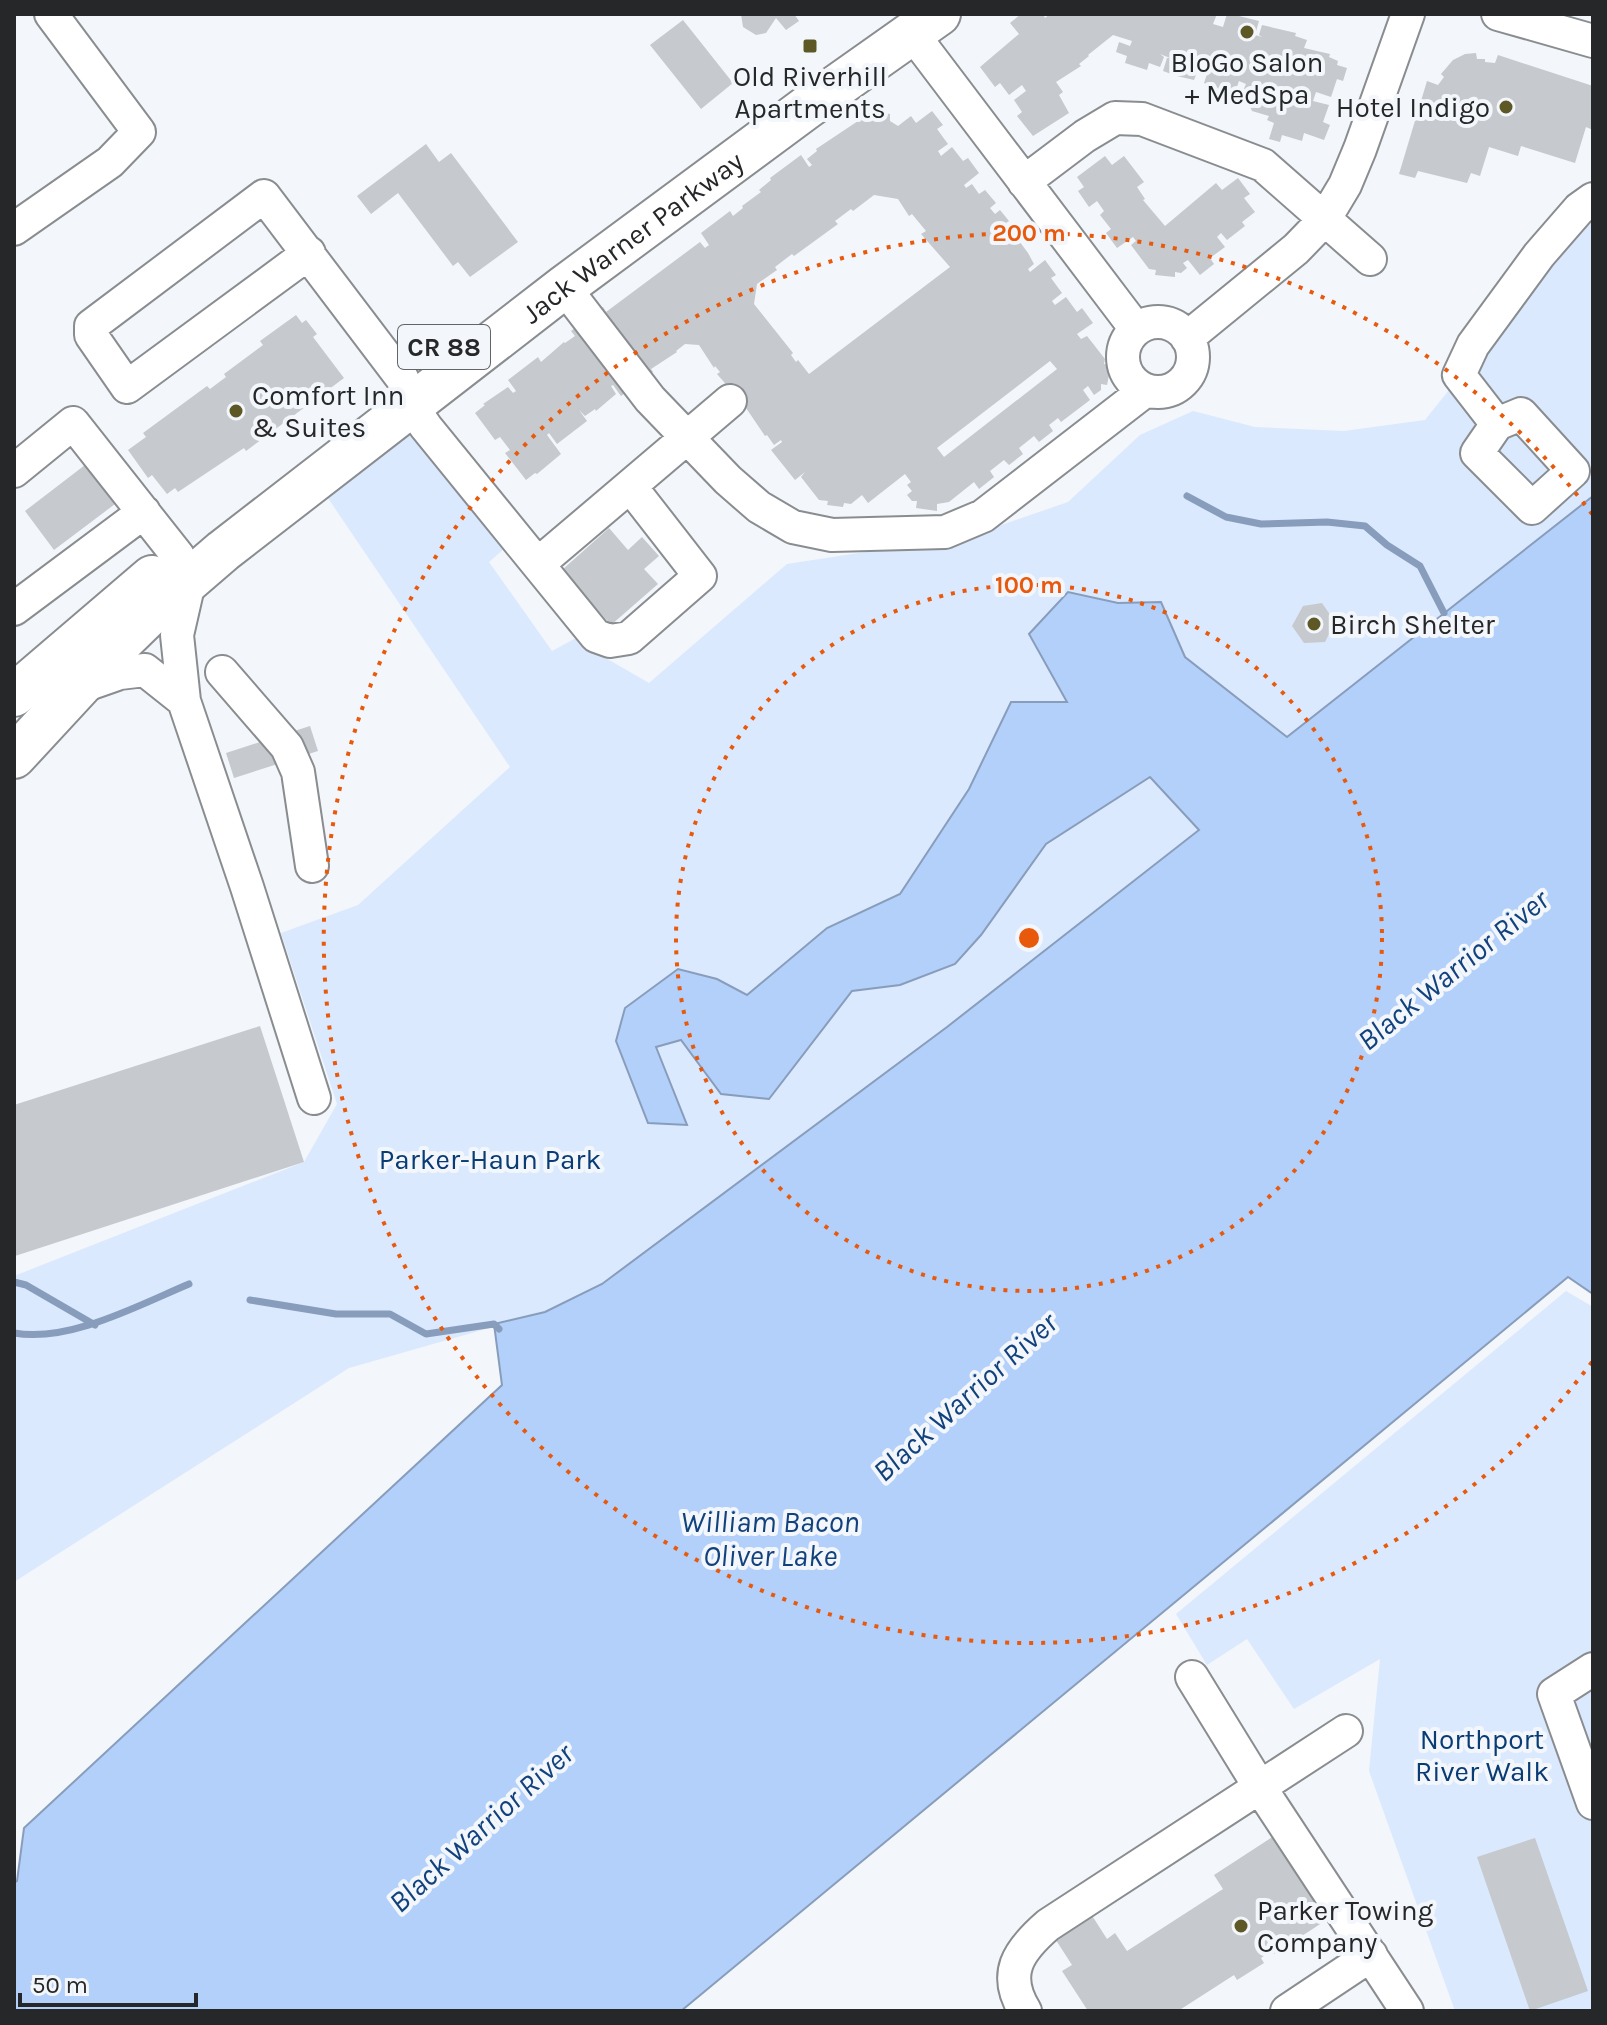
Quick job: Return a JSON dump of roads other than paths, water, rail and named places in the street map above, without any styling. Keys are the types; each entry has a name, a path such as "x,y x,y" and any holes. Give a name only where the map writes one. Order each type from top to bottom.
{"main road":[{"name":"Jack Warner Parkway","path":"407,392 564,287 912,20"},
{"name":"Jack Warner Parkway","path":"14,695 184,567 407,392 912,20"},
{"name":"Jack Warner Parkway","path":"14,757 113,650 184,567"}],"street":[{"path":"14,229 110,162 139,132 51,14"},
{"path":"1187,338 1296,249 1324,220 1345,185 1360,149 1408,14"},
{"path":"1498,14 1564,22 1593,41"},
{"path":"912,20 1024,182 1136,329"},
{"path":"1024,182 1085,136 1115,118 1142,119 1263,165 1370,259"},
{"path":"309,253 127,387 91,335 91,326 264,196 309,253 407,392 426,427 596,636 610,641 629,638 700,576 630,486"},
{"path":"1497,424 1459,375 1473,345 1539,255 1579,209 1593,199"},
{"path":"564,287 650,399 728,480 759,507 793,527 832,535 945,532 983,516 1146,390"},
{"path":"1159,322 1170,324 1187,338 1193,360 1184,380 1165,391 1146,390 1133,382 1123,361 1123,349 1136,329 1159,322"},
{"path":"538,564 730,401"},
{"path":"14,471 73,423 184,567 177,635 184,701 314,1098"},
{"path":"14,609 144,512"},
{"path":"77,688 120,673 145,670 184,701"},
{"path":"222,672 287,747 298,772 312,866"},
{"path":"1593,1669 1554,1694 1593,1803"},
{"path":"1192,1677 1261,1789 1407,2011"},
{"path":"1025,2011 1014,1988 1013,1973 1031,1939 1346,1731"},
{"path":"1287,2011 1371,1955"}],"water":[{"name":"William Bacon Oliver Lake","path":"1593,496 1593,1294 1568,1277 681,2011 14,2011 14,1883 17,1881 24,1828 502,1385 494,1324 545,1312 602,1284 947,1027 1199,830 1150,777 1046,844 981,935 955,964 900,985 852,991 769,1099 721,1094 681,1040 656,1047 687,1125 648,1123 616,1041 625,1008 678,969 717,979 747,995 827,928 900,894 969,789 1011,702 1067,702 1029,634 1068,592 1118,603 1161,602 1185,657 1287,737"}],"waterway":[{"path":"1187,496 1226,517 1261,524 1327,522 1365,526 1387,545 1420,566 1444,613"},
{"path":"14,1282 26,1285 95,1325"},
{"path":"14,1333 58,1333 80,1327 189,1284"},
{"path":"250,1300 336,1314 390,1314 426,1334 494,1324 499,1329"}],"place":[{"name":"BloGo Salon + MedSpa","path":"1247,32"},
{"name":"Old Riverhill Apartments","path":"810,46"},
{"name":"Hotel Indigo","path":"1506,107"},
{"name":"Comfort Inn & Suites","path":"236,411"},
{"name":"Birch Shelter","path":"1314,624"},
{"name":"Parker Towing Company","path":"1241,1926"}],"water label":[{"name":"Black Warrior River","path":"1453,970"},
{"name":"Black Warrior River","path":"965,1397"},
{"name":"Black Warrior River","path":"481,1828"}],"park label":[{"name":"Parker-Haun Park","path":"490,1159"},
{"name":"Northport River Walk","path":"1482,1755"}]}
